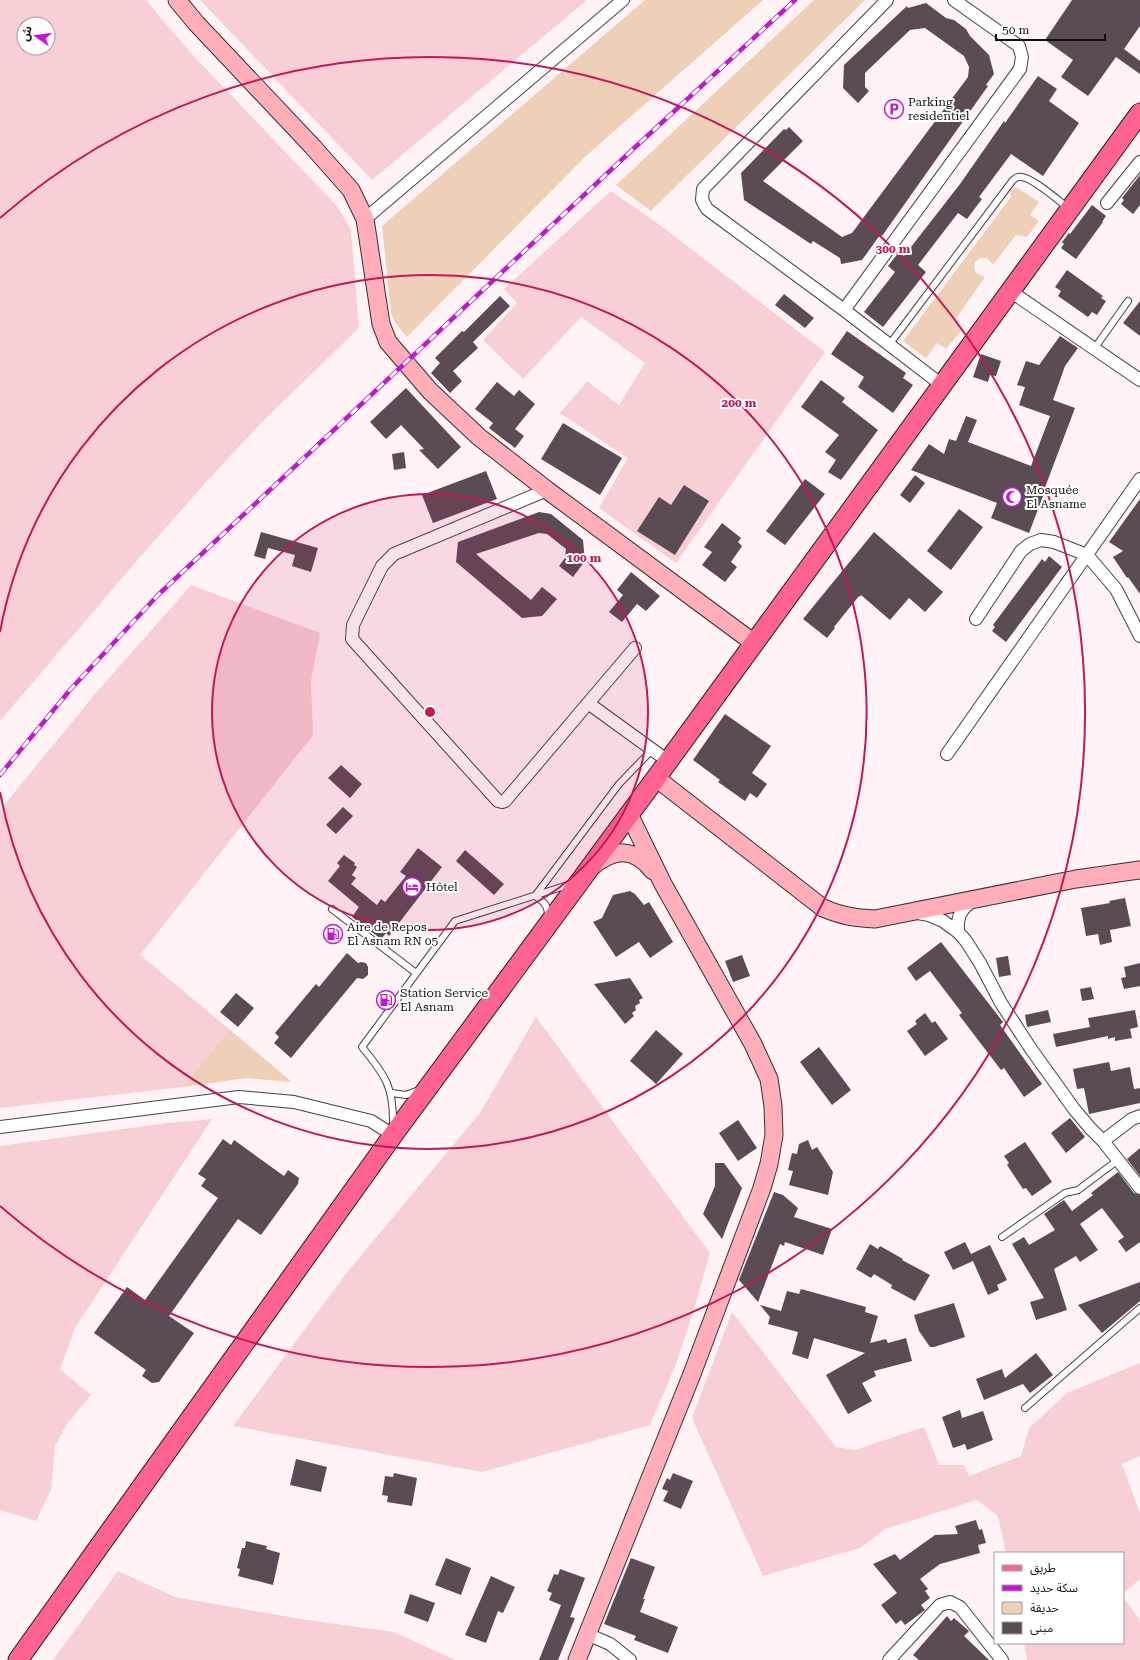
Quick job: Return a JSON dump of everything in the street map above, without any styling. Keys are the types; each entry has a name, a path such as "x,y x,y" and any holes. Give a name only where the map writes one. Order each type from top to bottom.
{"main road":[{"path":"18,1660 393,1135 656,778 1140,113"}],"street":[{"path":"177,0 196,23 313,147 351,190 365,219 381,324 388,342 430,391 473,432 547,490 754,643"},
{"path":"365,219 622,0"},
{"path":"887,0 703,188 702,200 707,209 844,310 942,385"},
{"path":"844,310 1020,69 1022,57 1019,46 954,0"},
{"path":"1107,203 1140,162"},
{"path":"1010,292 1140,380"},
{"path":"947,754 1140,479"},
{"path":"547,490 394,554 382,566 375,579 353,625 352,639 498,801 502,802 505,801 635,648"},
{"path":"976,619 1021,551 1030,544 1041,540 1054,542 1087,555 1116,589 1140,636"},
{"path":"588,703 668,761"},
{"path":"656,778 823,908 854,918 875,919 1076,880 1140,870"},
{"path":"577,1660 692,1374 762,1188 769,1164 774,1135 773,1106 769,1079 754,1044 663,884 629,814"},
{"path":"584,875 600,860 614,854 626,852 639,857 648,865 663,884"},
{"path":"958,932 958,921 962,909 976,899"},
{"path":"910,912 929,915 943,921 958,932 966,941 980,962 1001,1004 1030,1049 1074,1109 1103,1141 1140,1188"},
{"path":"0,1127 239,1097 294,1102 371,1121 393,1135"},
{"path":"1103,1141 1132,1119 1140,1116"},
{"path":"889,1660 940,1605 950,1602 960,1606 1002,1660"},
{"path":"587,1634 610,1644 630,1660"}],"lane":[{"path":"889,345 1013,180 1018,177 1024,177 1034,182 1070,209"},
{"path":"1094,349 1128,301"},
{"path":"535,896 619,784 652,750"},
{"path":"393,1135 394,1111 392,1093 382,1070 362,1047 416,973 455,921 535,896 584,875"},
{"path":"535,896 544,902 548,909 549,923"},
{"path":"332,909 416,973"},
{"path":"392,1093 406,1095 417,1091 433,1080"},
{"path":"1002,1237 1065,1192 1078,1190 1118,1160"},
{"path":"1025,1408 1140,1308"}],"shaded area":[{"path":"0,0 146,0 190,52 337,206 351,230 359,328 262,422 207,481 0,721"},
{"path":"200,0 587,0 372,180"},
{"path":"611,191 664,228 825,352 676,563 599,508 628,458 560,413 587,381 619,405 645,363 581,317 523,379 483,340 517,303 504,289"},
{"path":"191,585 320,633 311,681 313,735 140,955 229,1029 183,1087 0,1108 0,810 95,694"},
{"path":"536,1017 710,1253 676,1364 650,1425 482,1472 233,1426 348,1271 480,1113"},
{"path":"212,1119 75,1328 60,1369 91,1395 67,1424 55,1446 51,1490 36,1521 0,1510 0,1146 167,1123"},
{"path":"732,1312 836,1447 855,1450 924,1427 939,1465 964,1465 969,1476 1021,1456 1029,1428 1067,1393 1140,1363 1140,1456 1122,1464 1140,1513 1140,1579 1124,1593 1124,1552 1006,1552 998,1516 977,1500 885,1529 860,1548 763,1576 692,1418"},
{"path":"118,1571 175,1597 301,1619 394,1632 455,1660 53,1660"},
{"path":"1124,1598 1140,1620 1140,1660 1027,1660 1024,1644 1124,1644"}],"green space":[{"path":"645,0 763,0 586,156 407,337 396,324 391,313 382,226"},
{"path":"814,0 865,0 651,211 616,185"},
{"path":"1016,187 1039,202 1030,215 1039,221 1027,237 1016,235 993,265 987,258 980,258 976,261 974,267 976,273 985,277 957,317 961,331 946,349 937,343 926,358 903,341 1011,197 1010,191"},
{"path":"229,1029 292,1082 246,1078 183,1087"}],"building":[{"path":"1072,0 1140,0 1140,26 1124,49 1140,61 1140,74 1116,57 1088,96 1061,77 1073,60 1045,40"},
{"path":"926,3 946,18 954,20 966,29 970,36 989,55 994,74 986,85 988,86 882,236 880,235 862,260 841,264 840,258 813,241 811,244 744,200 741,173 784,129 786,130 789,127 803,141 763,181 842,237 852,233 968,77 969,67 964,56 925,28 910,30 865,73 865,87 869,91 858,103 843,88 844,65 907,6 908,8"},
{"path":"1038,76 1057,89 1049,101 1079,123 1043,176 1011,154 979,197 982,199 967,219 958,213 918,265 926,272 883,327 864,312 895,272 888,266 899,252 904,256 960,184 1004,121 1005,123"},
{"path":"1140,175 1140,205 1133,214 1121,204 1124,200 1122,198"},
{"path":"1092,205 1106,216 1076,259 1061,248 1064,244 1062,242"},
{"path":"1067,270 1103,296 1101,298 1106,301 1097,315 1092,312 1088,317 1058,296 1061,291 1055,287"},
{"path":"784,294 814,318 805,328 775,305"},
{"path":"500,296 510,306 473,342 478,348 453,371 462,381 450,393 431,373 440,363 435,358 462,331 464,332"},
{"path":"1140,301 1140,336 1123,323"},
{"path":"847,331 906,373 903,378 913,385 893,413 858,387 864,377 831,354"},
{"path":"1060,336 1078,348 1065,366 1053,400 1075,408 1029,533 991,518 997,503 911,470 929,444 944,454 949,439 956,441 966,416 977,420 968,442 1031,466 1050,416 1019,405 1025,387 1017,385 1026,361 1039,365"},
{"path":"981,354 1001,361 996,376 990,375 988,382 973,377"},
{"path":"821,380 845,398 842,402 878,430 841,480 828,472 836,460 825,452 839,435 801,407"},
{"path":"497,382 514,396 519,390 535,404 515,429 524,436 515,448 489,428 493,423 475,409"},
{"path":"406,388 461,447 438,469 419,450 424,449 401,425 386,439 370,422"},
{"path":"563,423 622,458 600,495 541,459"},
{"path":"404,452 406,468 394,470 392,454"},
{"path":"486,471 497,499 433,523 422,495"},
{"path":"915,475 925,483 910,503 900,495"},
{"path":"805,479 825,494 785,545 766,531"},
{"path":"684,485 709,501 675,555 637,531 659,497 671,505"},
{"path":"1140,499 1140,594 1113,557 1123,551 1109,542"},
{"path":"959,509 983,527 951,570 927,551"},
{"path":"539,512 551,514 583,540 585,561 573,577 559,566 565,558 566,549 547,534 539,533 476,554 531,600 542,587 557,599 542,616 522,618 456,562 458,542"},
{"path":"722,523 741,538 738,542 742,546 731,562 737,567 725,582 702,565 712,552 704,547"},
{"path":"261,532 318,548 311,572 292,566 295,555 268,548 265,559 254,556"},
{"path":"874,532 943,592 925,612 909,598 890,620 861,595 834,627 835,628 827,638 803,619"},
{"path":"1049,556 1062,567 1006,642 992,631 995,627 993,625 1042,559 1045,562"},
{"path":"631,572 660,596 646,611 637,604 622,622 609,612 623,595 617,590"},
{"path":"725,714 771,746 752,773 767,784 757,798 750,793 745,801 718,782 720,780 693,760"},
{"path":"341,765 362,784 350,798 328,778"},
{"path":"343,807 353,816 336,834 326,825"},
{"name":"Hôtel","path":"418,848 442,867 389,936 386,933 381,939 352,917 359,907 328,881 340,866 337,863 344,855 355,863 354,865 357,867 352,875 356,878 351,884 377,905 381,899 385,902 406,876 400,872"},
{"path":"465,850 504,884 494,895 456,861"},
{"path":"630,891 635,894 644,905 649,902 673,942 650,958 639,942 616,957 593,922 602,918 613,895"},
{"path":"1125,898 1131,926 1110,930 1112,942 1100,945 1098,934 1086,936 1081,908 1110,903 1109,901"},
{"path":"941,942 1003,1022 1000,1025 1042,1084 1024,1097 1004,1068 1001,1070 959,1015 962,1013 930,971 916,981 907,968"},
{"path":"347,953 358,963 366,963 368,967 368,975 363,979 357,978 291,1058 274,1043 279,1037 275,1033 316,984 319,987"},
{"path":"742,955 750,976 733,982 725,961"},
{"path":"1008,956 1011,975 999,977 996,958"},
{"path":"1140,963 1140,986 1124,989 1121,978 1126,977 1124,967"},
{"path":"630,978 643,998 639,1000 640,1003 635,1006 636,1010 632,1013 634,1016 625,1024 594,984"},
{"path":"1091,987 1094,999 1082,1001 1080,989"},
{"path":"236,993 254,1008 238,1027 220,1012"},
{"path":"1048,1010 1051,1022 1027,1027 1025,1015"},
{"path":"1135,1010 1138,1027 1130,1029 1132,1038 1115,1041 1115,1037 1108,1039 1108,1036 1056,1047 1053,1034 1090,1027 1088,1018"},
{"path":"925,1013 932,1023 935,1021 948,1039 925,1056 907,1031 917,1024 915,1021"},
{"path":"656,1030 683,1054 656,1084 630,1061"},
{"path":"819,1047 851,1090 832,1105 800,1062"},
{"path":"1109,1062 1111,1071 1130,1067 1134,1089 1140,1088 1140,1103 1089,1114 1084,1088 1077,1089 1073,1069"},
{"path":"1070,1118 1085,1137 1066,1153 1051,1133"},
{"path":"738,1120 757,1148 738,1161 719,1133"},
{"path":"223,1139 231,1145 234,1140 284,1176 288,1170 299,1178 298,1184 261,1235 238,1219 169,1316 194,1333 159,1382 152,1383 142,1376 146,1370 94,1333 127,1287 145,1300 218,1198 201,1186 206,1179 198,1174"},
{"path":"808,1140 812,1150 817,1147 833,1172 828,1195 789,1185 793,1171 788,1170 792,1153 797,1154 799,1144"},
{"path":"1025,1142 1052,1182 1032,1196 1026,1188 1023,1189 1007,1165 1009,1163 1004,1156"},
{"path":"1140,1148 1140,1176 1127,1159"},
{"path":"715,1163 724,1163 742,1188 722,1239 703,1214 715,1186"},
{"path":"1118,1172 1134,1193 1140,1195 1140,1242 1126,1252 1118,1241 1124,1237 1102,1208 1080,1224 1098,1250 1080,1262 1076,1256 1054,1269 1067,1310 1036,1320 1030,1302 1044,1298 1012,1244 1024,1237 1029,1245 1055,1230 1044,1214 1064,1200 1072,1211 1093,1195 1091,1193"},
{"path":"774,1192 783,1195 798,1208 794,1217 832,1229 823,1255 785,1242 784,1246 780,1244 758,1302 739,1280"},
{"path":"965,1242 971,1254 990,1245 1007,1280 997,1285 999,1290 988,1295 973,1261 953,1270 944,1252"},
{"path":"870,1244 878,1249 880,1246 930,1275 915,1301 891,1288 892,1285 874,1274 871,1278 856,1269"},
{"path":"1140,1282 1140,1301 1102,1333 1078,1305"},
{"path":"801,1289 866,1307 865,1312 878,1316 870,1343 886,1339 888,1343 906,1338 912,1361 874,1371 876,1376 862,1383 872,1401 848,1414 826,1375 865,1353 814,1338 808,1359 792,1354 798,1332 768,1324 770,1317 760,1305 781,1311 787,1291 799,1294"},
{"path":"954,1303 965,1337 930,1347 919,1331 914,1315"},
{"path":"1036,1353 1053,1375 1030,1393 1023,1384 984,1400 976,1379 1002,1369 1005,1378"},
{"path":"960,1410 962,1418 983,1411 993,1440 967,1450 965,1444 953,1448 942,1417"},
{"path":"296,1459 327,1467 321,1492 290,1485"},
{"path":"394,1473 417,1478 412,1506 387,1502 388,1496 382,1495 385,1476 393,1477"},
{"path":"673,1473 693,1481 681,1509 663,1501 668,1491 662,1489 667,1478 670,1480"},
{"path":"976,1520 979,1530 982,1529 986,1543 978,1545 980,1553 940,1564 920,1579 928,1589 925,1591 930,1598 921,1605 925,1610 905,1625 901,1620 896,1624 881,1605 897,1593 873,1564 895,1554 900,1560 935,1535 958,1534 955,1526"},
{"path":"246,1541 267,1546 266,1549 280,1553 273,1585 238,1576 240,1569 237,1568 242,1548 245,1548"},
{"path":"446,1558 471,1568 461,1595 435,1585"},
{"path":"631,1558 655,1567 643,1599 645,1599 640,1612 678,1627 668,1653 634,1640 636,1636 604,1624"},
{"path":"560,1569 585,1578 570,1617 575,1618 558,1660 539,1660 561,1605 549,1600 552,1593 547,1591 554,1574 558,1575"},
{"path":"491,1576 515,1587 503,1613 498,1611 486,1643 465,1635"},
{"path":"410,1594 435,1603 428,1622 404,1613"},
{"path":"947,1616 951,1621 954,1618 969,1631 964,1636 989,1660 919,1660 913,1655"}],"railway":[{"path":"0,775 70,690 158,595 631,151 795,0"}],"place":[{"name":"Parking residentiel","path":"894,109"},
{"name":"Mosquée El Asname","path":"1012,497"},
{"name":"Hôtel","path":"412,887"},
{"name":"Aire de Repos El Asnam RN 05","path":"333,934"},
{"name":"Station Service El Asnam","path":"386,1000"}]}
